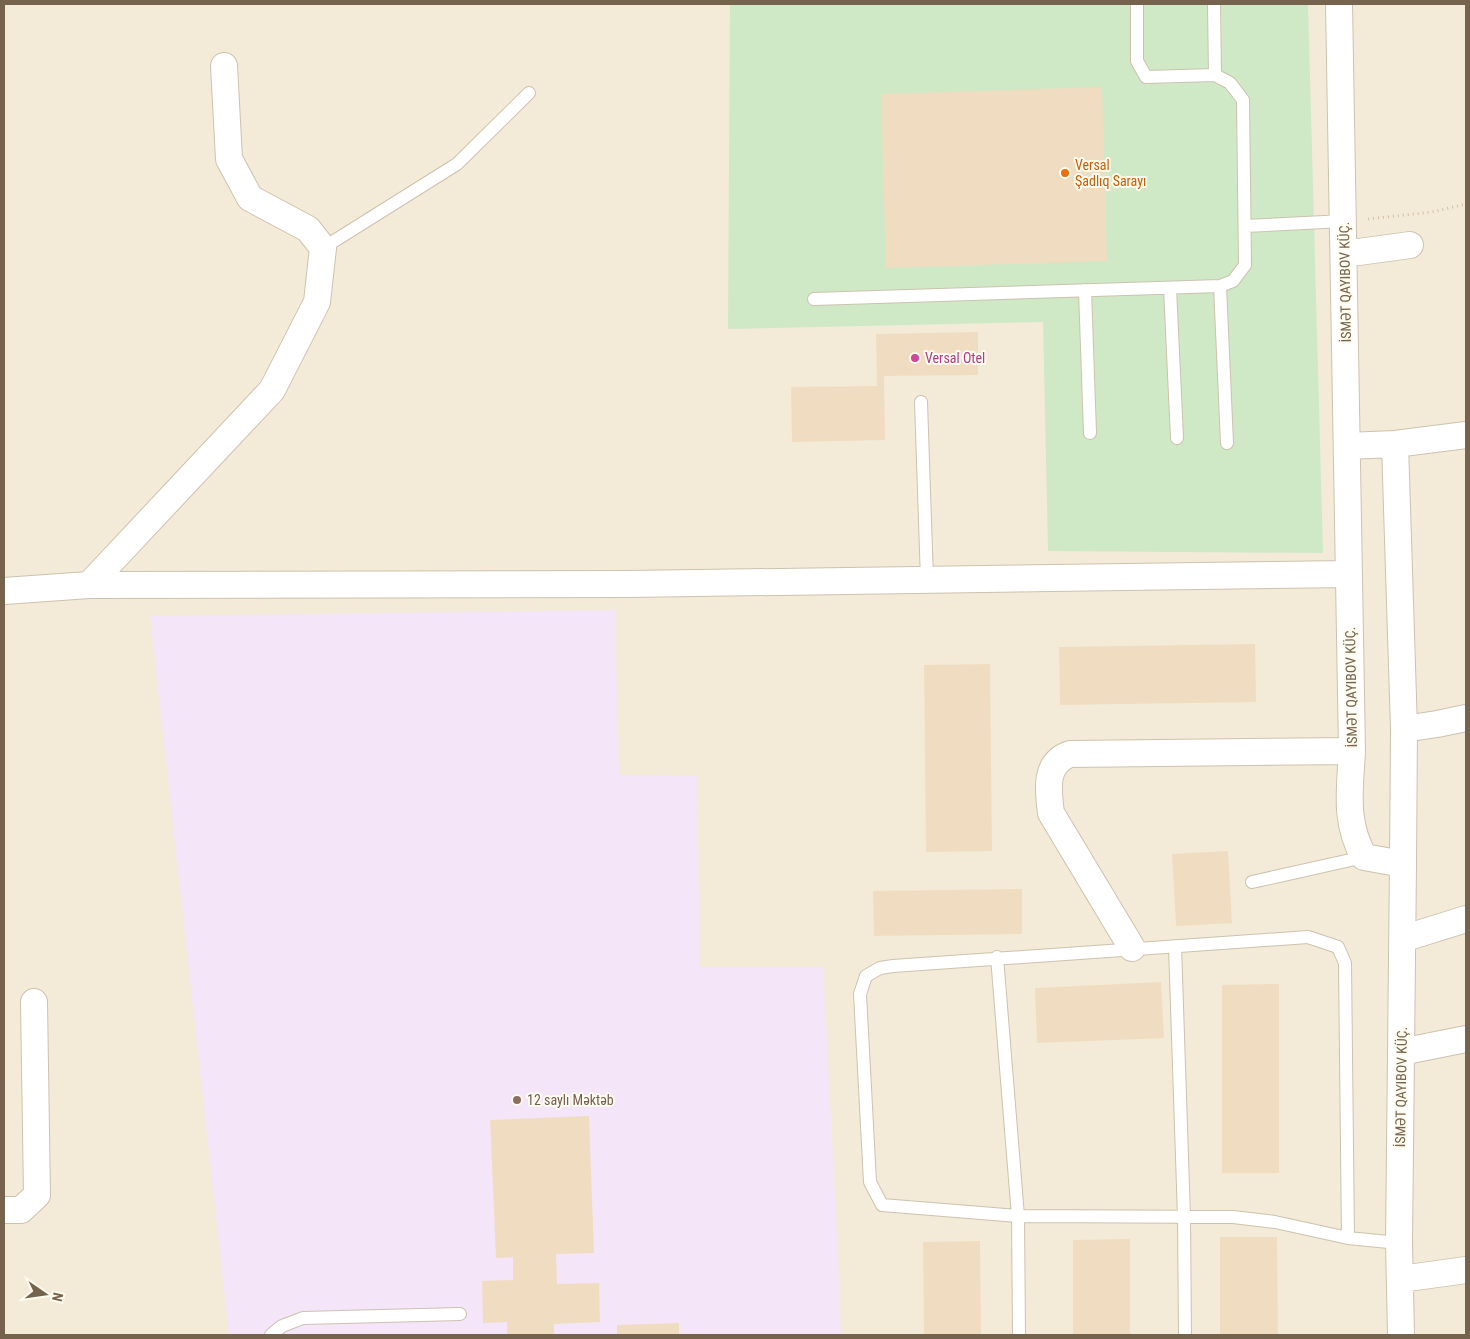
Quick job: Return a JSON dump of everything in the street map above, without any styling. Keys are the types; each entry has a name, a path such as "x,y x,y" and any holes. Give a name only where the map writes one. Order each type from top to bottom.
{"street":[{"path":"1339,4 1352,751 1349,812 1355,841 1364,857 1402,864"},
{"path":"89,585 272,390 317,302 323,248 308,229 250,198 229,159 224,66"},
{"path":"1344,254 1410,245"},
{"path":"1347,446 1395,444 1466,435"},
{"path":"1395,444 1404,729 1399,1243 1401,1335"},
{"path":"4,591 89,585 628,584 1349,574"},
{"path":"1404,729 1466,718"},
{"path":"1132,948 1051,812 1048,791 1052,768 1060,757 1070,754 1352,751"},
{"path":"1402,939 1466,919"},
{"path":"4,1210 21,1210 37,1195 34,1002"},
{"path":"1401,1052 1466,1039"},
{"path":"1401,1279 1466,1270"}],"lane":[{"path":"814,299 1220,286 1234,281 1245,265 1243,100 1230,83 1215,75 1146,77 1137,61 1137,4"},
{"path":"1214,4 1215,75"},
{"path":"323,248 457,164 528,93"},
{"path":"1246,226 1344,222"},
{"path":"1220,286 1226,443"},
{"path":"1170,288 1177,438"},
{"path":"1085,290 1090,433"},
{"path":"922,402 926,580"},
{"path":"1252,882 1364,857"},
{"path":"1348,1238 1345,963 1338,947 1308,937 997,957 893,966 880,968 866,976 860,994 870,1182 882,1205 1018,1216 1233,1218 1274,1222 1348,1238 1399,1243"},
{"path":"1175,946 1184,1218 1185,1335"},
{"path":"997,957 1018,1216 1019,1335"},
{"path":"271,1335 282,1326 302,1318 460,1314"}],"path":[{"path":"1344,222 1432,212 1466,204"}],"shaded area":[{"path":"4,4 1466,4 1466,1335 4,1335"},
{"name":"12 saylı Məktəb","path":"615,610 619,775 697,776 700,967 823,967 841,1335 229,1335 150,616"}],"green space":[{"path":"730,4 1308,4 1323,553 1048,551 1043,322 728,329"}],"building":[{"path":"1102,87 1107,261 886,268 881,94"},
{"path":"978,332 978,375 884,376 885,440 792,442 791,387 877,386 876,334"},
{"path":"1255,644 1256,702 1060,705 1059,647"},
{"path":"990,664 992,851 926,852 924,665"},
{"path":"1228,851 1232,923 1176,926 1172,854"},
{"path":"1022,889 1022,934 874,936 873,891"},
{"path":"1161,982 1164,1038 1037,1043 1035,988"},
{"path":"1279,984 1279,1173 1222,1173 1222,985"},
{"path":"589,1116 594,1253 556,1254 557,1284 599,1283 600,1322 554,1324 554,1335 507,1335 507,1322 483,1323 482,1281 513,1280 513,1257 496,1258 490,1120"},
{"path":"1220,1237 1277,1237 1278,1335 1220,1335"},
{"path":"1130,1239 1130,1335 1073,1335 1073,1240"},
{"path":"980,1241 981,1335 924,1335 923,1242"},
{"path":"679,1323 679,1335 617,1335 617,1325"}],"place":[{"name":"Versal Şadlıq Sarayı","path":"1065,173"},
{"name":"Versal Otel","path":"915,358"},
{"name":"12 saylı Məktəb","path":"517,1100"}]}
